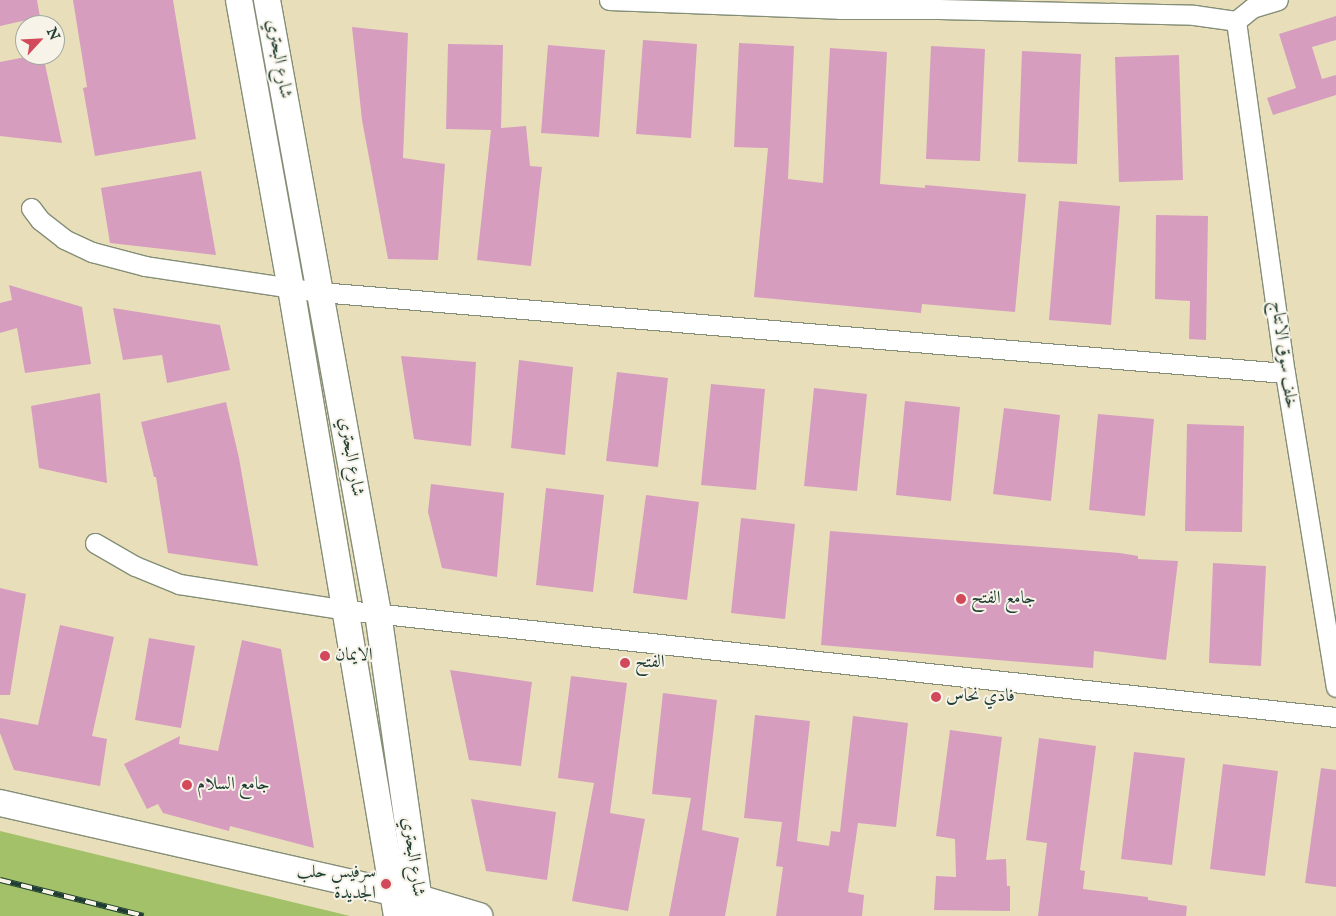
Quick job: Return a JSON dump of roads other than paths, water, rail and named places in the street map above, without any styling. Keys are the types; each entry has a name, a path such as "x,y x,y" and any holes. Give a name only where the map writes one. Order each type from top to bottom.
{"main road":[{"path":"240,0 292,288 346,610 407,906"},
{"name":"شارع البحتري","path":"267,0 378,613 407,906"},
{"path":"0,803 407,906 479,916"}],"street":[{"path":"609,0 839,9 939,8 1194,15 1236,21 1252,4 1278,0"},
{"name":"خلف سوق الانتاج","path":"1236,21 1285,373 1336,687"},
{"path":"31,208 40,220 64,240 92,252 145,266 320,292 1285,373"},
{"path":"95,543 135,566 179,584 346,610 1336,717"}],"railway":[{"path":"0,880 144,916"}],"place":[{"name":"جامع الفتح","path":"961,599"},
{"name":"الايمان","path":"325,656"},
{"name":"الفتح","path":"625,663"},
{"name":"فادي نحاس","path":"936,697"},
{"name":"جامع السلام","path":"187,785"},
{"name":"سرفيس حلب الجديدة","path":"386,884"}]}
